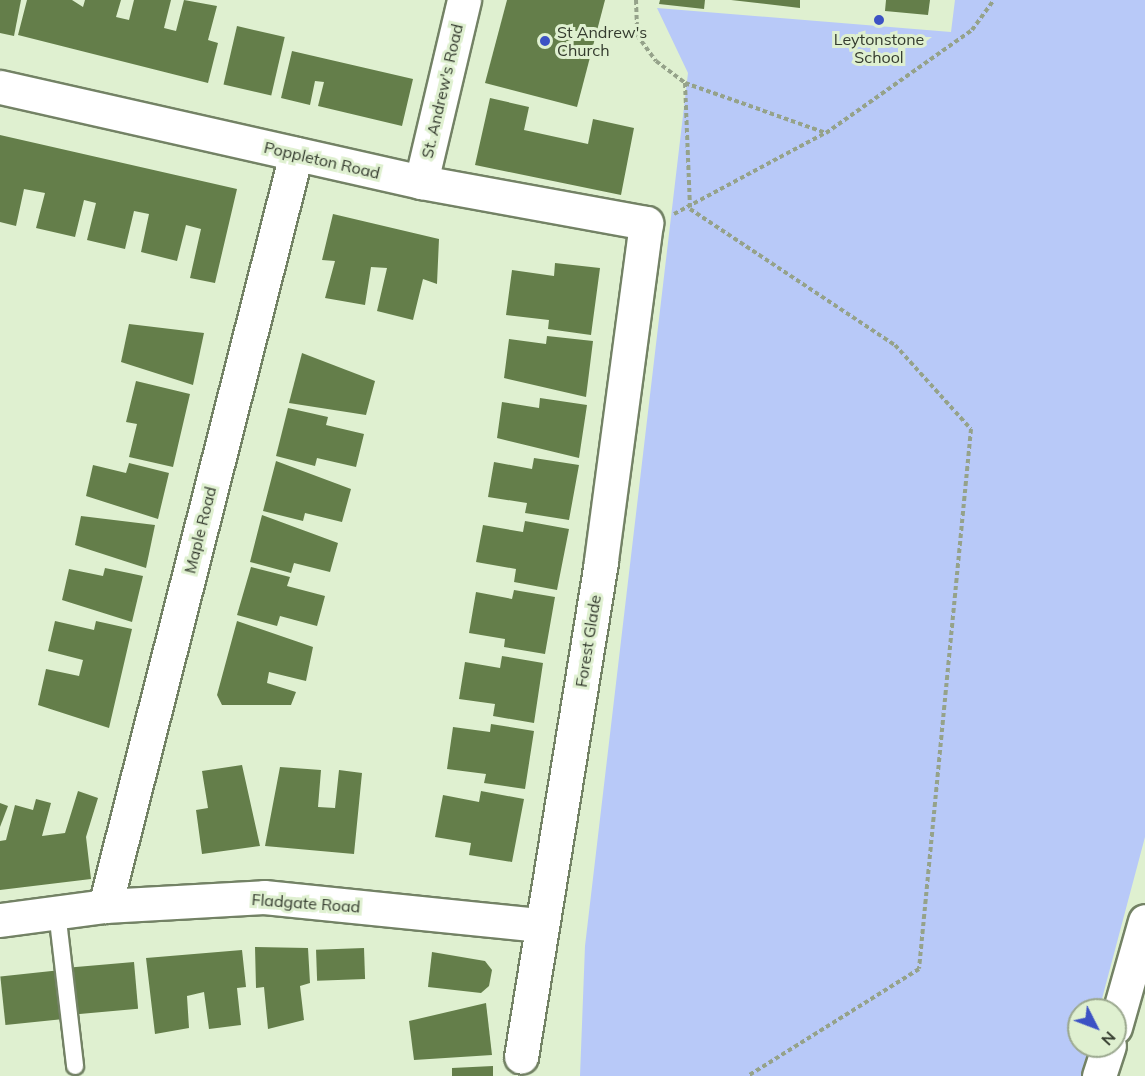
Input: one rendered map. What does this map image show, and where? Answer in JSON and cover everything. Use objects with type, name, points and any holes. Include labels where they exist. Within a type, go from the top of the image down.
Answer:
[{"type":"street","name":"St. Andrew's Road","points":[[421,182],[464,0]]},
{"type":"street","name":"Poppleton Road","points":[[0,87],[421,182],[646,223]]},
{"type":"street","name":"Maple Road","points":[[105,906],[296,154]]},
{"type":"street","name":"Forest Glade","points":[[520,1057],[601,562],[646,223]]},
{"type":"street","name":"Fladgate Road","points":[[0,920],[105,906],[264,897],[541,925]]},
{"type":"street","points":[[1123,998],[1145,921]]},
{"type":"street","points":[[1100,1076],[1105,1058]]},
{"type":"lane","points":[[57,912],[75,1066]]},
{"type":"path","points":[[636,0],[637,35],[656,61],[685,82],[826,133]]},
{"type":"path","points":[[690,209],[826,133],[972,30],[994,0]]},
{"type":"path","points":[[685,82],[690,209]]},
{"type":"path","points":[[690,209],[895,345],[971,429],[919,969],[748,1076]]},
{"type":"shaded area","points":[[955,0],[1145,0],[1145,837],[1102,998],[1067,998],[1067,1058],[1086,1058],[1081,1076],[580,1076],[585,946],[688,73],[657,8],[951,32]]},
{"type":"building","points":[[0,0],[21,0],[14,36],[0,33]]},
{"type":"building","points":[[27,0],[72,0],[83,7],[85,0],[121,0],[116,17],[129,20],[134,0],[171,0],[164,28],[176,31],[184,0],[217,6],[208,40],[218,43],[208,83],[18,35]]},
{"type":"building","name":"St Andrew's Church","points":[[507,0],[605,0],[577,107],[485,83]]},
{"type":"building","points":[[660,0],[705,0],[704,9],[659,4]]},
{"type":"building","points":[[731,0],[800,0],[800,8]]},
{"type":"building","points":[[886,0],[930,0],[928,15],[885,11]]},
{"type":"building","points":[[237,26],[285,37],[271,95],[224,84]]},
{"type":"building","points":[[292,51],[413,79],[402,126],[318,106],[324,82],[315,81],[310,105],[281,98]]},
{"type":"building","points":[[490,98],[529,107],[524,130],[588,144],[593,119],[634,128],[621,195],[475,165]]},
{"type":"building","points":[[0,135],[237,189],[215,283],[190,278],[201,229],[186,225],[177,261],[141,252],[149,214],[134,211],[125,249],[87,240],[96,203],[84,200],[75,237],[36,228],[45,193],[24,189],[16,226],[0,222]]},
{"type":"building","points":[[333,214],[439,239],[437,284],[423,279],[413,320],[377,311],[387,268],[371,267],[365,305],[325,298],[335,261],[322,260]]},
{"type":"building","points":[[555,263],[600,268],[591,335],[548,329],[549,320],[506,315],[512,270],[554,276]]},
{"type":"building","points":[[129,324],[204,333],[193,385],[121,362]]},
{"type":"building","points":[[547,336],[593,341],[586,397],[504,378],[509,339],[546,344]]},
{"type":"building","points":[[302,353],[375,381],[366,415],[289,403]]},
{"type":"building","points":[[136,381],[190,394],[173,467],[129,457],[137,424],[126,422]]},
{"type":"building","points":[[540,398],[587,405],[579,458],[497,438],[502,402],[539,408]]},
{"type":"building","points":[[288,408],[328,417],[326,425],[364,434],[356,467],[317,458],[315,466],[276,456]]},
{"type":"building","points":[[534,458],[579,465],[569,520],[525,513],[527,503],[488,497],[494,462],[532,469]]},
{"type":"building","points":[[276,461],[351,489],[342,522],[305,513],[303,521],[263,511]]},
{"type":"building","points":[[129,463],[169,473],[158,519],[86,496],[93,465],[126,473]]},
{"type":"building","points":[[262,515],[338,543],[330,572],[294,563],[291,573],[250,562]]},
{"type":"building","points":[[81,516],[155,525],[146,568],[75,545]]},
{"type":"building","points":[[525,521],[569,529],[557,590],[514,582],[516,569],[476,562],[483,525],[523,532]]},
{"type":"building","points":[[251,567],[290,577],[287,586],[325,596],[317,626],[280,616],[277,626],[237,615]]},
{"type":"building","points":[[105,568],[143,576],[132,622],[62,600],[69,569],[103,576]]},
{"type":"building","points":[[514,590],[555,597],[545,654],[504,647],[505,639],[469,633],[476,592],[512,599]]},
{"type":"building","points":[[55,621],[94,630],[96,621],[132,629],[109,728],[38,705],[46,669],[79,676],[83,660],[48,651]]},
{"type":"building","points":[[237,621],[313,647],[306,681],[269,672],[267,683],[296,692],[291,705],[222,705],[217,695]]},
{"type":"building","points":[[502,656],[543,663],[534,723],[493,716],[495,704],[459,699],[465,662],[500,668]]},
{"type":"building","points":[[491,724],[534,731],[525,789],[484,783],[486,774],[447,769],[453,727],[490,732]]},
{"type":"building","points":[[242,765],[260,846],[202,854],[196,810],[208,808],[202,771]]},
{"type":"building","points":[[280,767],[321,770],[318,807],[335,808],[339,770],[362,773],[354,854],[265,846]]},
{"type":"building","points":[[78,791],[98,798],[86,837],[91,879],[0,890],[0,841],[6,840],[15,805],[33,810],[36,799],[51,803],[42,836],[65,833]]},
{"type":"building","points":[[481,791],[524,799],[512,862],[469,855],[471,843],[435,837],[443,795],[479,802]]},
{"type":"building","points":[[0,803],[8,806],[0,827]]},
{"type":"building","points":[[255,947],[308,948],[310,983],[300,986],[304,1020],[268,1029],[264,987],[256,988]]},
{"type":"building","points":[[364,948],[365,979],[317,981],[316,950]]},
{"type":"building","points":[[242,950],[246,987],[237,988],[241,1025],[209,1029],[204,992],[187,996],[189,1028],[155,1034],[146,958]]},
{"type":"building","points":[[432,952],[485,961],[492,970],[489,986],[481,993],[428,987]]},
{"type":"building","points":[[134,962],[138,1009],[71,1015],[67,968]]},
{"type":"building","points":[[61,970],[66,1019],[5,1025],[0,976]]},
{"type":"building","points":[[486,1003],[492,1055],[414,1060],[409,1021]]},
{"type":"building","points":[[493,1066],[493,1076],[452,1076],[452,1068]]},
{"type":"place","name":"Leytonstone School","points":[[879,20]]},
{"type":"place","name":"St Andrew's Church","points":[[545,41]]}]
